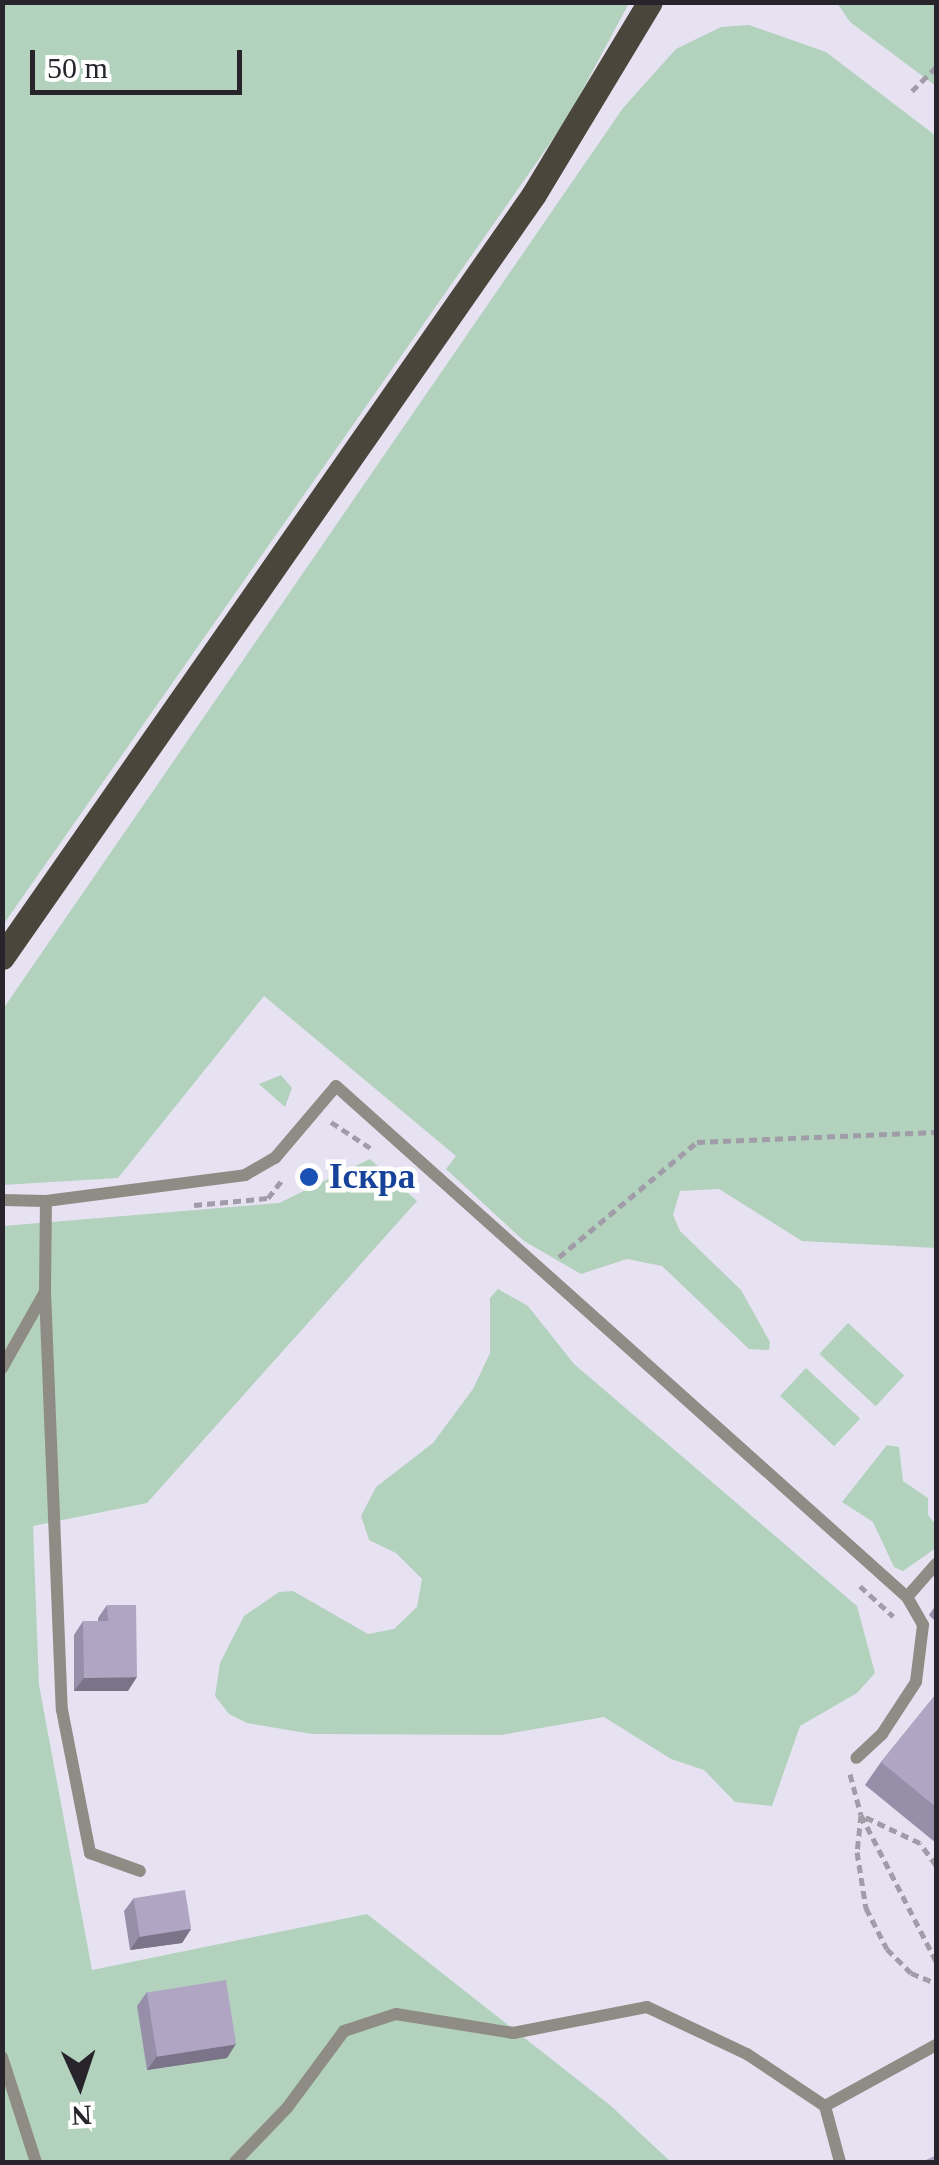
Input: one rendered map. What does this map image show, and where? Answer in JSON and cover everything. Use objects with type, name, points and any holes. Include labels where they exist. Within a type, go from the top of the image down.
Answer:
[{"type":"main road","points":[[2,957],[534,194],[650,2]]},
{"type":"lane","points":[[2,1200],[46,1201],[245,1175],[275,1158],[336,1086],[545,1269],[907,1598],[923,1626],[924,1650],[916,1682],[896,1714],[856,1758]]},
{"type":"lane","points":[[46,1201],[62,1710],[90,1853],[140,1871]]},
{"type":"lane","points":[[2,1368],[46,1292]]},
{"type":"lane","points":[[907,1598],[936,1564]]},
{"type":"lane","points":[[235,2162],[287,2108],[344,2031],[396,2014],[514,2033],[647,2007],[747,2054],[825,2106],[840,2162]]},
{"type":"lane","points":[[825,2106],[936,2046]]},
{"type":"lane","points":[[2,2057],[36,2162]]},
{"type":"path","points":[[912,91],[936,67]]},
{"type":"path","points":[[318,1136],[330,1121],[376,1151]]},
{"type":"path","points":[[545,1269],[697,1142],[936,1132]]},
{"type":"path","points":[[176,1207],[268,1198],[293,1167]]},
{"type":"path","points":[[846,1573],[924,1650]]},
{"type":"path","points":[[856,1758],[849,1790],[936,1962]]},
{"type":"path","points":[[861,1815],[920,1843],[936,1865]]},
{"type":"path","points":[[861,1815],[857,1852],[866,1908],[887,1949],[911,1972],[936,1982]]},
{"type":"green space","points":[[3,3],[629,3],[567,119],[3,925]]},
{"type":"green space","points":[[837,3],[936,3],[936,86],[850,22]]},
{"type":"green space","points":[[749,25],[826,52],[936,136],[936,1248],[802,1241],[719,1189],[680,1191],[673,1215],[680,1231],[741,1290],[770,1342],[769,1350],[749,1349],[662,1266],[627,1259],[581,1274],[524,1241],[446,1169],[456,1156],[264,996],[118,1178],[3,1185],[3,1009],[623,108],[676,49],[721,27]]},
{"type":"green space","points":[[281,1075],[292,1088],[285,1107],[259,1084]]},
{"type":"green space","points":[[370,1159],[417,1201],[147,1503],[33,1526],[39,1685],[92,1970],[367,1914],[611,2106],[671,2162],[3,2162],[3,1226],[279,1203]]},
{"type":"green space","points":[[498,1289],[528,1306],[574,1364],[857,1606],[875,1673],[857,1693],[800,1726],[772,1806],[735,1802],[704,1770],[671,1759],[604,1717],[501,1735],[312,1734],[247,1723],[229,1714],[215,1696],[220,1663],[244,1616],[279,1592],[293,1591],[368,1634],[394,1629],[417,1607],[422,1579],[396,1553],[369,1540],[361,1516],[376,1487],[433,1443],[473,1389],[490,1353],[490,1298]]},
{"type":"green space","points":[[848,1323],[904,1376],[876,1406],[819,1354]]},
{"type":"green space","points":[[806,1368],[860,1418],[834,1446],[780,1396]]},
{"type":"green space","points":[[887,1445],[899,1447],[903,1481],[928,1498],[928,1515],[936,1525],[936,1548],[903,1571],[894,1567],[873,1522],[842,1502]]},
{"type":"building","points":[[107,1605],[136,1605],[137,1677],[84,1678],[83,1621],[108,1621]]},
{"type":"building","points":[[936,1694],[936,1807],[881,1762]]},
{"type":"building","points":[[185,1890],[191,1929],[140,1937],[134,1898]]},
{"type":"building","points":[[226,1980],[236,2044],[157,2057],[147,1993]]},
{"type":"place","name":"Іскра","points":[[309,1177]]}]
